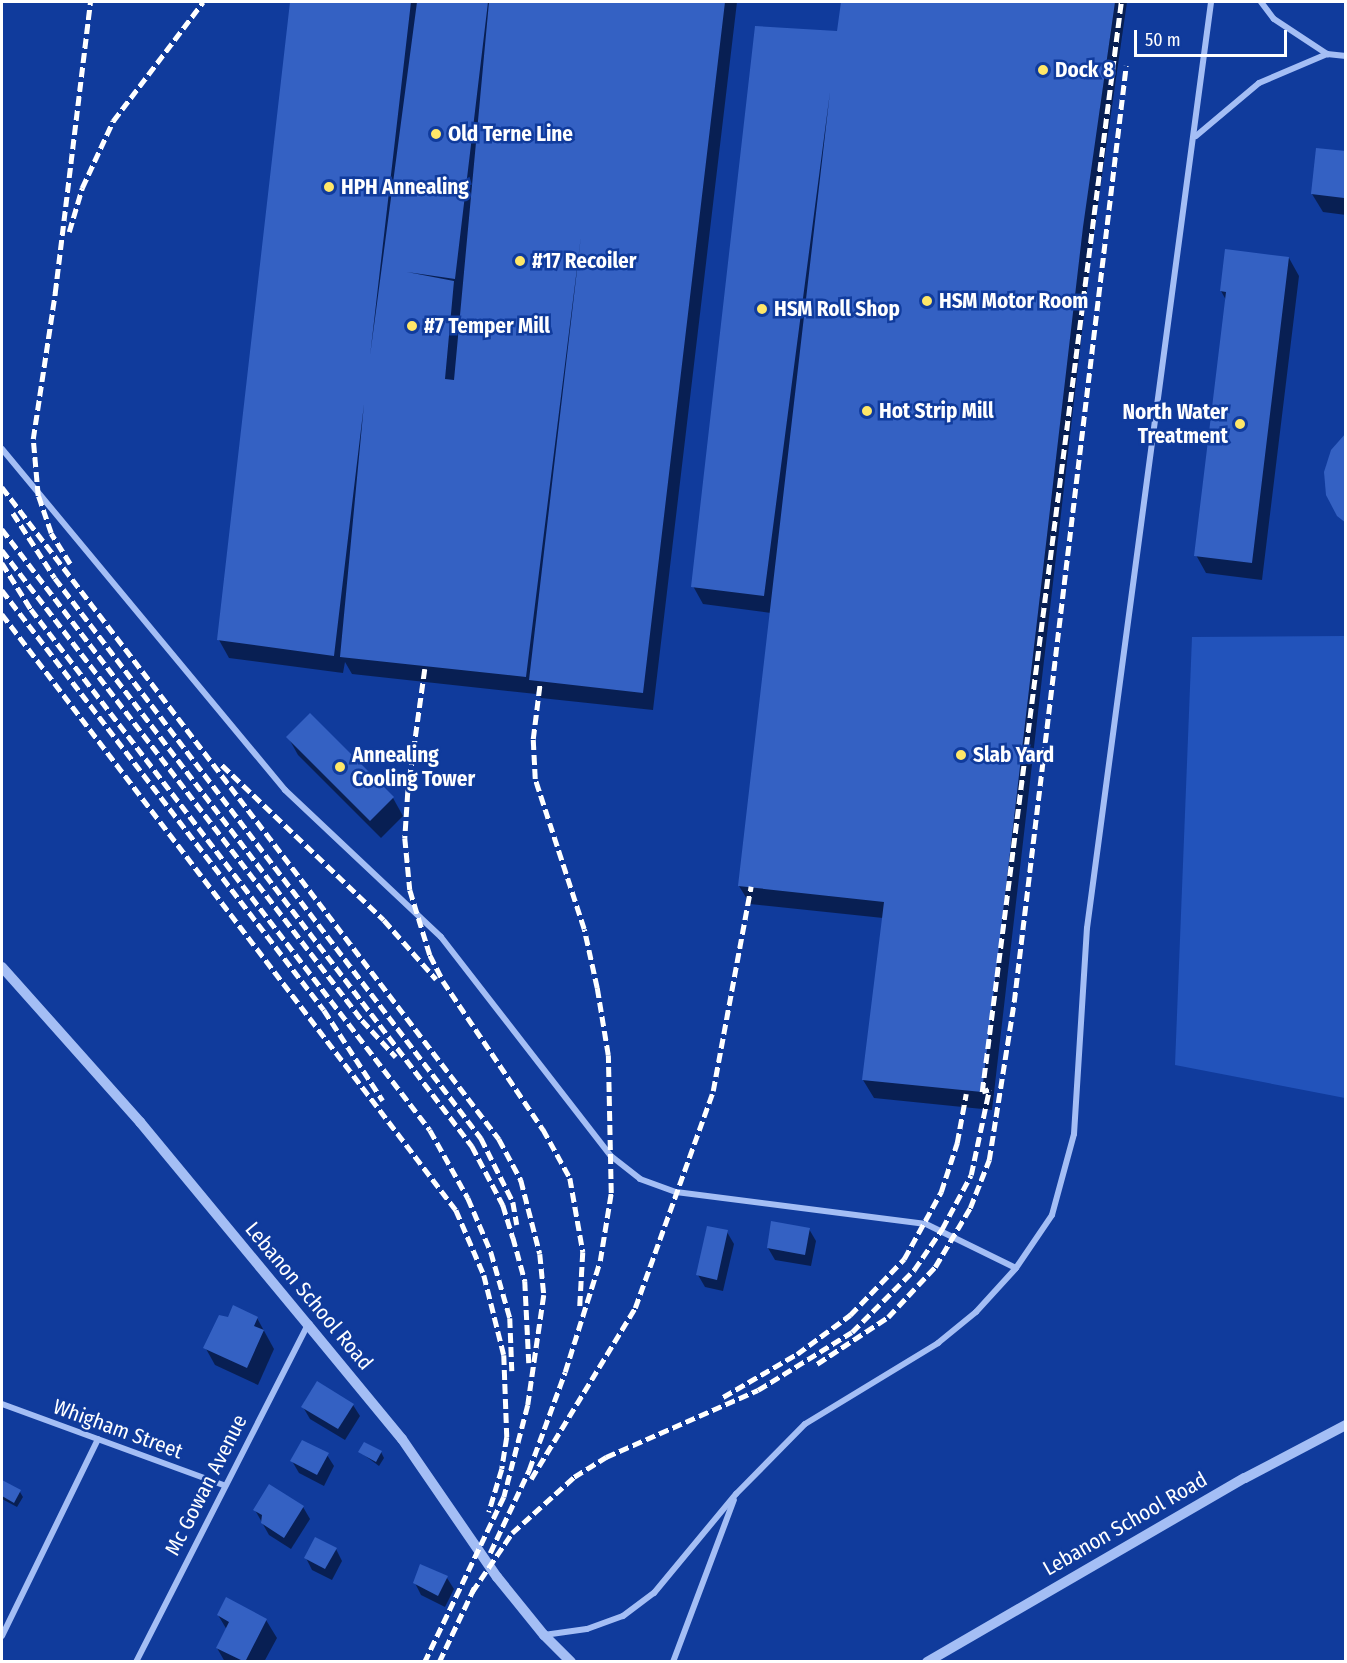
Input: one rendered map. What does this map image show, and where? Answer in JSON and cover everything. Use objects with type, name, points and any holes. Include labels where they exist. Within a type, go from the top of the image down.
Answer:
[{"type":"street","points":[[544,1635],[587,1629],[631,1610],[662,1585],[736,1494],[805,1424],[938,1343],[976,1312],[1016,1268],[1052,1215],[1074,1134],[1087,928],[1196,136],[1211,2]]},
{"type":"street","points":[[1261,2],[1274,19],[1327,54],[1346,56]]},
{"type":"street","points":[[1196,136],[1258,83],[1327,54]]},
{"type":"street","points":[[2,449],[285,790],[441,937],[619,1162],[640,1179],[676,1192],[926,1224],[1016,1268]]},
{"type":"street","name":"Lebanon School Road","points":[[2,968],[140,1122],[402,1439],[497,1577],[544,1635],[571,1662]]},
{"type":"street","name":"Mc Gowan Avenue","points":[[136,1662],[223,1485],[308,1325]]},
{"type":"street","name":"Whigham Street","points":[[2,1404],[223,1485]]},
{"type":"street","name":"Lebanon School Road","points":[[927,1662],[1245,1478],[1346,1425]]},
{"type":"street","points":[[2,1636],[98,1439]]},
{"type":"street","points":[[673,1662],[736,1494]]},
{"type":"shaded area","points":[[1345,636],[1345,1098],[1175,1065],[1192,637]]},
{"type":"building","points":[[290,2],[411,2],[370,356],[417,2],[488,2],[455,279],[407,272],[454,281],[445,379],[454,380],[489,2],[725,2],[643,693],[529,680],[581,236],[526,677],[340,657],[364,404],[334,656],[217,640]]},
{"type":"building","points":[[841,2],[1115,2],[1083,227],[982,1092],[862,1080],[884,902],[738,886],[830,92],[764,596],[691,587],[755,26],[837,31]]},
{"type":"building","points":[[1316,148],[1346,151],[1344,198],[1311,194]]},
{"type":"building","name":"North Water Treatment","points":[[1225,249],[1289,257],[1252,563],[1194,556],[1226,292],[1220,291]]},
{"type":"building","points":[[1346,433],[1346,523],[1337,516],[1326,495],[1324,472],[1331,450]]},
{"type":"building","name":"Annealing Cooling Tower","points":[[310,713],[394,797],[370,821],[286,737]]},
{"type":"building","points":[[771,1221],[810,1228],[805,1255],[767,1248]]},
{"type":"building","points":[[707,1226],[728,1230],[717,1280],[696,1275]]},
{"type":"building","points":[[233,1305],[258,1317],[254,1326],[264,1330],[247,1368],[203,1348],[219,1315],[228,1317]]},
{"type":"building","points":[[317,1381],[354,1404],[338,1429],[301,1407]]},
{"type":"building","points":[[302,1440],[329,1453],[317,1475],[290,1461]]},
{"type":"building","points":[[364,1442],[382,1451],[376,1462],[358,1452]]},
{"type":"building","points":[[2,1480],[21,1490],[14,1503],[2,1496]]},
{"type":"building","points":[[269,1484],[304,1506],[284,1538],[261,1523],[262,1515],[253,1510]]},
{"type":"building","points":[[315,1537],[337,1548],[325,1569],[304,1558]]},
{"type":"building","points":[[420,1564],[448,1576],[438,1596],[413,1583]]},
{"type":"building","points":[[226,1597],[267,1619],[245,1662],[216,1648],[229,1622],[217,1615]]},
{"type":"railway","points":[[70,564],[51,533],[38,496],[33,439],[55,293],[90,2]]},
{"type":"railway","points":[[69,232],[82,188],[113,121],[203,2]]},
{"type":"railway","points":[[472,1592],[512,1533],[574,1477],[606,1457],[758,1390],[852,1332],[914,1270],[942,1229],[971,1175],[989,1090],[982,1092],[1121,2]]},
{"type":"railway","points":[[817,1364],[888,1317],[935,1267],[970,1208],[989,1160],[1014,1002],[1126,66]]},
{"type":"railway","points":[[2,487],[499,1139],[521,1180],[540,1254],[544,1295],[528,1405],[504,1497],[425,1662]]},
{"type":"railway","points":[[13,513],[55,578],[481,1138],[513,1202],[517,1225]]},
{"type":"railway","points":[[2,529],[472,1146],[503,1205],[525,1281],[529,1363]]},
{"type":"railway","points":[[2,550],[362,1020],[396,1057]]},
{"type":"railway","points":[[2,563],[31,609],[430,1130],[468,1198],[491,1252],[510,1318],[512,1371]]},
{"type":"railway","points":[[2,590],[324,1010],[383,1101]]},
{"type":"railway","points":[[2,614],[456,1210],[484,1275],[504,1355],[507,1437],[502,1469],[489,1512]]},
{"type":"railway","points":[[425,669],[408,792],[405,838],[410,890],[430,955],[443,981],[543,1129],[570,1178],[583,1252],[580,1306]]},
{"type":"railway","points":[[490,1553],[529,1470],[565,1372],[600,1261],[611,1193],[608,1055],[597,988],[584,929],[535,779],[533,739],[540,683]]},
{"type":"railway","points":[[222,765],[384,920],[436,979]]},
{"type":"railway","points":[[531,1479],[635,1308],[713,1091],[751,886]]},
{"type":"railway","points":[[723,1397],[797,1354],[850,1315],[904,1259],[941,1192],[957,1143],[966,1094]]},
{"type":"railway","points":[[439,1662],[475,1586]]},
{"type":"place","name":"Dock 8","points":[[1043,70]]},
{"type":"place","name":"Old Terne Line","points":[[436,134]]},
{"type":"place","name":"HPH Annealing","points":[[329,187]]},
{"type":"place","name":"#17 Recoiler","points":[[520,261]]},
{"type":"place","name":"HSM Motor Room","points":[[927,301]]},
{"type":"place","name":"HSM Roll Shop","points":[[762,309]]},
{"type":"place","name":"#7 Temper Mill","points":[[412,326]]},
{"type":"place","name":"Hot Strip Mill","points":[[867,411]]},
{"type":"place","name":"North Water Treatment","points":[[1240,424]]},
{"type":"place","name":"Slab Yard","points":[[961,755]]},
{"type":"place","name":"Annealing Cooling Tower","points":[[340,767]]}]
